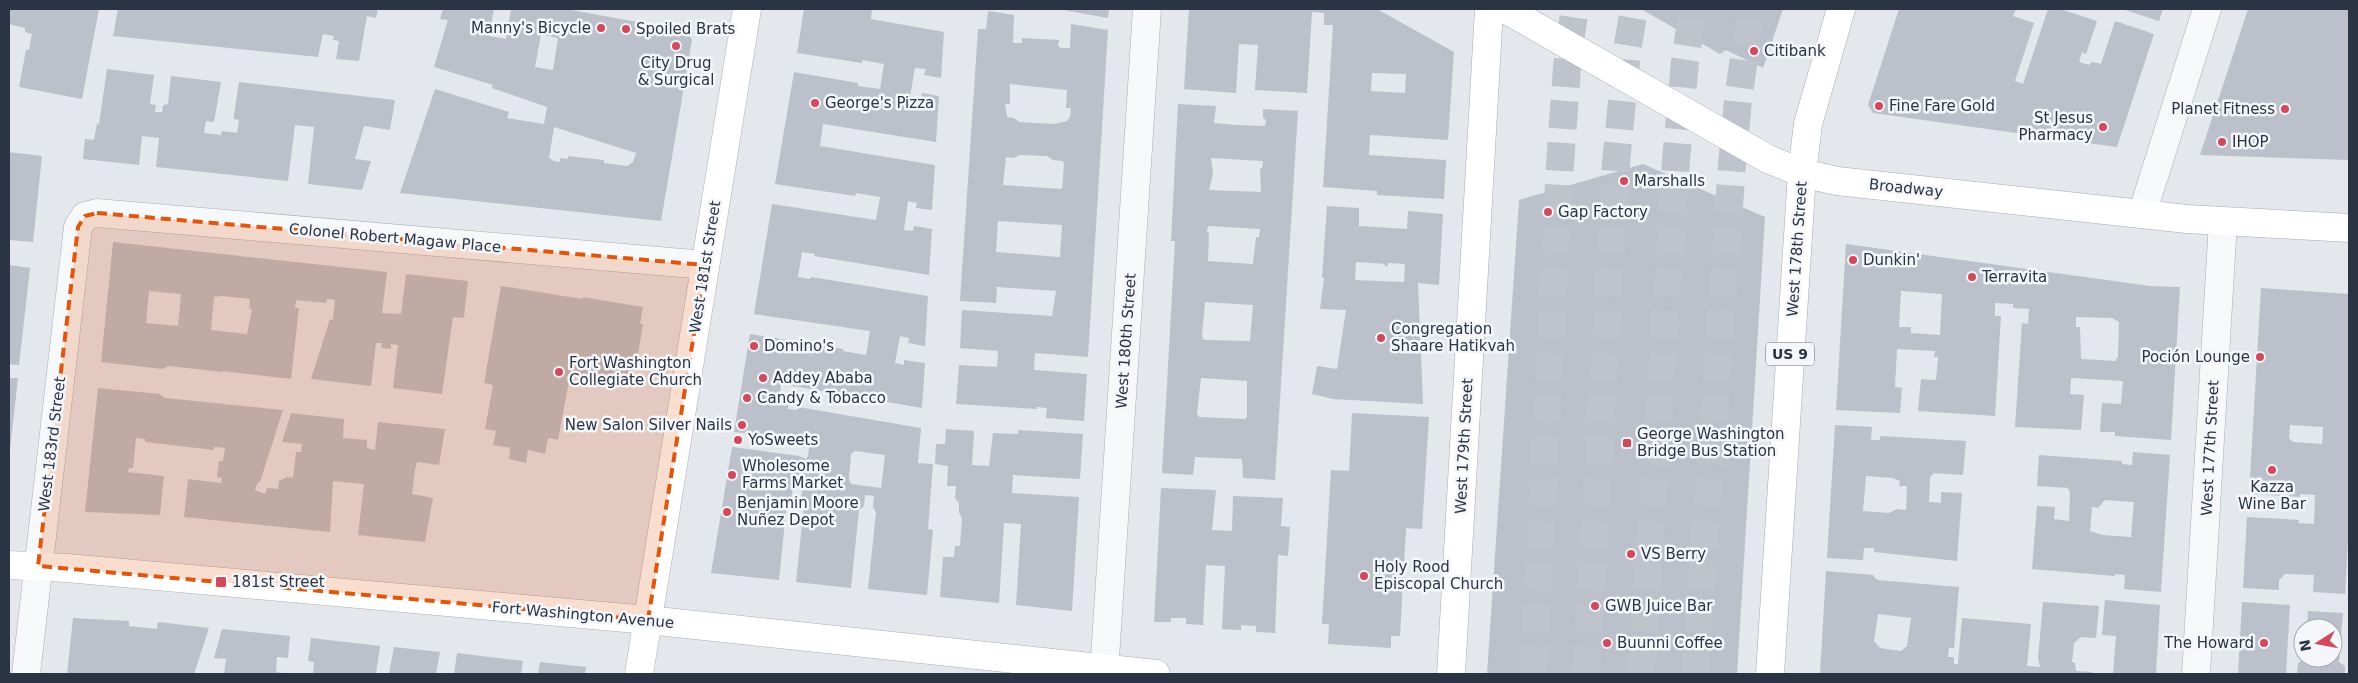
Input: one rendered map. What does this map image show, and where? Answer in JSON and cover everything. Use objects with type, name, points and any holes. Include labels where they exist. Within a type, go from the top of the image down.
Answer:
[{"type":"main road","name":"West 181st Street","points":[[639,674],[747,9]]},
{"type":"main road","name":"West 179th Street","points":[[1451,674],[1489,9]]},
{"type":"main road","name":"Broadway","points":[[1505,9],[1768,159],[1802,173],[1837,181],[2142,214],[2223,222],[2349,228]]},
{"type":"main road","name":"West 178th Street","points":[[1770,674],[1802,173],[1808,124],[1841,9]]},
{"type":"main road","name":"Fort Washington Avenue","points":[[9,565],[648,620],[1105,672],[1156,674]]},
{"type":"street","name":"West 180th Street","points":[[1105,672],[1147,9]]},
{"type":"street","points":[[2142,214],[2207,9]]},
{"type":"street","name":"Colonel Robert Magaw Place","points":[[84,216],[97,213],[705,265]]},
{"type":"street","name":"West 183rd Street","points":[[26,674],[78,227],[84,216]]},
{"type":"street","name":"West 177th Street","points":[[2196,674],[2223,222]]},
{"type":"highlighted area","points":[[97,213],[705,265],[648,620],[38,566],[78,227],[85,216]]},
{"type":"building","points":[[9,9],[99,9],[82,99],[19,87],[26,50],[29,50],[32,34],[25,32],[25,28],[9,24]]},
{"type":"building","points":[[118,9],[378,9],[376,18],[367,16],[359,61],[336,59],[339,41],[333,40],[334,36],[323,34],[318,57],[113,36]]},
{"type":"building","points":[[443,9],[494,9],[489,36],[506,39],[511,9],[566,9],[687,31],[692,40],[661,221],[400,193],[435,89],[509,112],[507,118],[544,124],[547,107],[492,88],[493,85],[434,67],[448,20],[440,19]],"holes":[[[541,34],[558,38],[553,70],[535,67]],[[554,127],[636,153],[633,162],[627,166],[604,163],[604,160],[568,156],[568,159],[560,158],[560,162],[554,161],[549,158]]]},
{"type":"building","points":[[804,9],[872,9],[871,19],[944,32],[941,78],[924,75],[926,69],[915,68],[910,96],[921,98],[922,93],[939,96],[936,142],[823,124],[820,146],[935,165],[932,210],[916,208],[917,203],[908,201],[904,230],[913,231],[914,226],[932,229],[929,275],[814,256],[815,254],[802,252],[798,277],[810,279],[811,277],[928,296],[925,346],[908,343],[909,338],[900,336],[895,363],[904,365],[904,360],[925,363],[922,408],[781,384],[780,396],[789,398],[788,409],[797,410],[798,407],[921,428],[918,463],[933,464],[928,529],[933,530],[927,595],[868,589],[876,512],[873,507],[874,496],[865,495],[864,506],[859,510],[851,588],[796,582],[804,505],[801,500],[802,488],[793,488],[791,499],[787,502],[779,580],[711,573],[732,447],[799,456],[806,459],[808,456],[810,440],[734,432],[750,334],[843,349],[843,351],[866,355],[870,331],[754,314],[772,204],[876,220],[880,197],[856,193],[855,196],[775,184],[794,72],[858,83],[858,86],[880,89],[884,64],[862,60],[862,63],[797,53]],"holes":[[[855,451],[885,455],[881,488],[851,484],[849,479],[851,454]]]},
{"type":"building","points":[[1063,9],[1109,9],[1108,18]]},
{"type":"building","points":[[1189,9],[1377,9],[1454,52],[1448,140],[1370,135],[1369,155],[1446,160],[1444,199],[1377,195],[1377,191],[1323,187],[1333,25],[1324,25],[1324,13],[1312,12],[1307,93],[1255,90],[1258,45],[1239,44],[1236,93],[1184,89]],"holes":[[[1372,73],[1406,74],[1405,93],[1371,91]]]},
{"type":"building","points":[[1641,9],[1783,9],[1763,68],[1726,50],[1720,54]]},
{"type":"building","points":[[1899,9],[2016,9],[2013,16],[2034,23],[2015,81],[2023,84],[2048,9],[2060,9],[2097,21],[2086,54],[2082,52],[2079,62],[2089,65],[2092,62],[2101,64],[2115,21],[2154,34],[2117,147],[1873,113],[1868,105]]},
{"type":"building","points":[[2122,9],[2163,9],[2159,21]]},
{"type":"building","points":[[2248,9],[2349,9],[2349,160],[2200,155]]},
{"type":"building","points":[[988,11],[1014,15],[1013,43],[1022,43],[1022,38],[1059,40],[1058,46],[1061,48],[1070,48],[1071,24],[1108,30],[1088,357],[1035,353],[1034,370],[1087,374],[1084,421],[1046,418],[1047,408],[956,404],[959,365],[997,367],[998,351],[960,348],[962,310],[1052,316],[1056,291],[997,287],[996,303],[960,301],[978,29],[986,29]],"holes":[[[1010,84],[1067,90],[1066,108],[1071,108],[1070,117],[1067,121],[1054,124],[1019,122],[1014,118],[1007,117],[1005,104],[1010,104]],[[1019,155],[1047,156],[1053,160],[1063,161],[1062,189],[1003,185],[1006,157],[1014,158]],[[998,221],[1062,225],[1060,257],[996,252]]]},
{"type":"building","points":[[107,69],[154,75],[150,104],[156,105],[155,112],[162,112],[163,105],[168,104],[171,76],[221,82],[214,122],[206,121],[204,133],[221,135],[222,131],[237,133],[239,120],[234,119],[234,115],[239,82],[395,100],[390,130],[364,126],[355,159],[371,161],[362,190],[308,184],[314,127],[295,125],[288,181],[156,167],[159,138],[142,136],[139,165],[83,159],[85,139],[94,140],[97,123],[99,124]]},
{"type":"building","points":[[1178,104],[1216,106],[1214,123],[1236,125],[1265,126],[1266,120],[1263,118],[1263,109],[1298,111],[1275,480],[1243,478],[1242,459],[1195,457],[1193,475],[1162,473],[1175,241],[1171,241]],"holes":[[[1211,158],[1263,161],[1262,169],[1260,168],[1261,192],[1209,190],[1213,174]],[[1208,226],[1260,229],[1259,237],[1256,237],[1253,264],[1208,261],[1209,233],[1207,232]],[[1205,302],[1253,305],[1250,341],[1204,340],[1202,336]],[[1201,378],[1247,381],[1247,417],[1245,419],[1199,417],[1197,413]]]},
{"type":"building","points":[[9,152],[42,156],[33,242],[9,240]]},
{"type":"building","name":"George Washington Bridge Bus Station","points":[[1643,164],[1765,217],[1737,674],[1487,674],[1519,200]]},
{"type":"building","name":"Congregation Shaare Hatikvah","points":[[1327,206],[1359,208],[1359,226],[1407,229],[1408,211],[1443,214],[1439,285],[1418,283],[1423,404],[1333,399],[1312,394],[1317,366],[1337,369],[1346,310],[1320,309],[1324,278],[1322,277]],"holes":[[[1356,262],[1385,264],[1384,266],[1388,266],[1388,263],[1405,264],[1404,282],[1355,280]]]},
{"type":"building","points":[[113,242],[387,272],[382,313],[401,314],[406,274],[468,281],[464,318],[453,317],[442,394],[393,388],[398,345],[391,344],[391,349],[381,348],[382,343],[376,343],[371,386],[311,379],[330,319],[333,320],[335,300],[327,299],[326,303],[296,300],[295,308],[299,308],[291,379],[169,366],[162,369],[101,362]],"holes":[[[149,291],[181,294],[178,326],[146,323]],[[214,297],[250,299],[249,309],[252,309],[247,334],[211,330]]]},
{"type":"building","points":[[1846,244],[2150,286],[2180,287],[2171,440],[2115,436],[2115,432],[2100,432],[2102,403],[2121,404],[2123,381],[2071,378],[2070,394],[2084,395],[2081,430],[2015,427],[2022,323],[2028,324],[2029,309],[2013,308],[2013,304],[1995,303],[1995,316],[2001,316],[1995,416],[1918,411],[1921,379],[1936,380],[1938,357],[1934,357],[1935,351],[1897,349],[1895,387],[1902,388],[1900,413],[1836,410]],"holes":[[[1901,291],[1942,294],[1940,335],[1911,333],[1911,327],[1899,327]],[[2076,317],[2112,318],[2119,322],[2118,357],[2115,361],[2081,359],[2080,327],[2076,327]]]},
{"type":"building","points":[[9,265],[30,268],[19,365],[9,364]]},
{"type":"building","name":"Fort Washington Collegiate Church","points":[[501,286],[643,307],[640,324],[643,324],[636,368],[633,368],[630,387],[570,376],[558,440],[548,438],[545,454],[528,450],[526,463],[509,459],[510,448],[493,445],[496,431],[485,429],[493,385],[484,383]]},
{"type":"building","points":[[2261,288],[2349,294],[2349,521],[2345,594],[2313,592],[2314,575],[2285,574],[2279,580],[2279,590],[2243,588],[2247,517],[2299,520],[2298,523],[2314,524],[2315,495],[2300,494],[2300,497],[2249,494]],"holes":[[[2290,425],[2323,427],[2322,444],[2293,442],[2289,438]]]},
{"type":"building","points":[[9,378],[18,378],[10,450],[9,450]]},
{"type":"building","points":[[98,388],[160,394],[165,398],[283,410],[260,482],[258,482],[255,490],[265,494],[267,488],[278,489],[279,481],[287,477],[293,478],[296,452],[301,452],[302,444],[282,442],[291,413],[344,419],[343,438],[367,440],[367,448],[375,450],[378,422],[445,429],[439,465],[417,462],[415,470],[412,494],[433,498],[425,542],[358,535],[364,484],[333,481],[330,532],[184,517],[188,479],[221,483],[222,478],[217,477],[219,461],[223,461],[225,448],[214,447],[214,450],[145,442],[145,439],[136,438],[133,468],[129,468],[128,472],[164,476],[160,515],[85,512]]},
{"type":"building","name":"Holy Rood Episcopal Church","points":[[1352,413],[1429,417],[1422,529],[1406,528],[1400,636],[1391,636],[1391,648],[1328,644],[1329,624],[1322,624],[1331,470],[1349,471]]},
{"type":"building","points":[[1835,425],[1872,427],[1871,440],[1880,440],[1880,436],[1966,441],[1963,475],[1934,473],[1930,477],[1929,502],[1941,503],[1941,492],[1962,493],[1957,561],[1874,552],[1874,548],[1864,548],[1863,560],[1827,558]],"holes":[[[1866,476],[1892,478],[1900,481],[1899,486],[1907,486],[1906,510],[1897,509],[1889,513],[1863,511]]]},
{"type":"building","points":[[946,429],[974,431],[972,465],[989,466],[993,433],[1018,434],[1018,430],[1083,434],[1080,479],[1013,475],[1012,493],[1079,497],[1072,611],[1016,605],[1021,524],[1004,523],[999,603],[940,597],[943,557],[954,557],[955,546],[960,546],[962,519],[959,512],[959,503],[955,498],[956,486],[947,486],[948,466],[935,464],[936,444],[945,444]]},
{"type":"building","points":[[2133,452],[2170,455],[2161,592],[2124,589],[2125,575],[2115,574],[2115,576],[2032,569],[2037,506],[2055,507],[2054,519],[2069,521],[2070,492],[2068,488],[2037,486],[2039,455],[2122,461],[2122,464],[2132,465]],"holes":[[[2105,500],[2134,502],[2131,537],[2102,535],[2090,531],[2092,507],[2098,508]]]},
{"type":"building","points":[[1161,488],[1216,490],[1212,530],[1232,531],[1233,496],[1283,498],[1281,526],[1290,527],[1288,556],[1278,555],[1275,633],[1256,632],[1256,626],[1241,625],[1241,630],[1222,629],[1225,566],[1206,565],[1203,625],[1186,624],[1186,618],[1171,618],[1171,622],[1154,622]]},
{"type":"building","points":[[1826,571],[1873,575],[1877,580],[1959,587],[1954,648],[1949,648],[1948,657],[1954,657],[1954,664],[1958,664],[1962,618],[2031,624],[2027,666],[2040,667],[2038,658],[2043,602],[2099,606],[2096,638],[2081,637],[2074,643],[2072,662],[2075,663],[2076,671],[2092,672],[2091,674],[1820,674]],"holes":[[[1878,614],[1911,618],[1907,646],[1901,651],[1880,648],[1874,641]]]},
{"type":"building","points":[[2105,600],[2160,605],[2156,674],[2113,674],[2116,636],[2102,635]]},
{"type":"building","name":"The Howard","points":[[2242,602],[2290,605],[2286,674],[2238,674]]},
{"type":"building","points":[[2308,611],[2343,613],[2343,618],[2308,618]]},
{"type":"building","points":[[73,618],[129,621],[129,626],[157,629],[158,622],[209,628],[194,674],[67,674]]},
{"type":"building","points":[[222,629],[290,636],[288,658],[277,657],[276,672],[288,674],[224,674],[226,659],[214,658]]},
{"type":"building","points":[[311,638],[380,646],[376,674],[313,674],[314,662],[308,661]]},
{"type":"building","points":[[394,647],[440,652],[436,674],[389,674]]},
{"type":"building","points":[[457,653],[523,661],[521,674],[454,674]]},
{"type":"building","points":[[540,662],[586,667],[585,674],[538,674]]},
{"type":"building","points":[[2343,665],[2345,666],[2345,674],[2297,674],[2298,668],[2343,668]]},
{"type":"tunnel","points":[[1533,674],[1560,164],[1568,54],[1575,9]]},
{"type":"tunnel","points":[[1586,674],[1616,163],[1627,51],[1634,9]]},
{"type":"tunnel","points":[[1641,674],[1676,160],[1685,62],[1693,9]]},
{"type":"tunnel","points":[[1695,674],[1732,165],[1738,100],[1751,9]]},
{"type":"place","name":"Manny's Bicycle","points":[[601,28]]},
{"type":"place","name":"Spoiled Brats","points":[[626,29]]},
{"type":"place","name":"City Drug & Surgical","points":[[676,46]]},
{"type":"place","name":"Citibank","points":[[1754,51]]},
{"type":"place","name":"George's Pizza","points":[[815,103]]},
{"type":"place","name":"Fine Fare Gold","points":[[1879,106]]},
{"type":"place","name":"Planet Fitness","points":[[2285,109]]},
{"type":"place","name":"St Jesus Pharmacy","points":[[2103,127]]},
{"type":"place","name":"IHOP","points":[[2222,142]]},
{"type":"place","name":"Marshalls","points":[[1624,181]]},
{"type":"place","name":"Gap Factory","points":[[1548,212]]},
{"type":"place","name":"Dunkin'","points":[[1853,260]]},
{"type":"place","name":"Terravita","points":[[1972,277]]},
{"type":"place","name":"Congregation Shaare Hatikvah","points":[[1381,338]]},
{"type":"place","name":"Domino's","points":[[754,346]]},
{"type":"place","name":"Poción Lounge","points":[[2260,357]]},
{"type":"place","name":"Fort Washington Collegiate Church","points":[[559,372]]},
{"type":"place","name":"Addey Ababa","points":[[763,378]]},
{"type":"place","name":"Candy & Tobacco","points":[[747,398]]},
{"type":"place","name":"New Salon Silver Nails","points":[[742,425]]},
{"type":"place","name":"YoSweets","points":[[738,440]]},
{"type":"place","name":"George Washington Bridge Bus Station","points":[[1627,443]]},
{"type":"place","name":"Kazza Wine Bar","points":[[2272,470]]},
{"type":"place","name":"Wholesome Farms Market","points":[[732,475]]},
{"type":"place","name":"Benjamin Moore Nuñez Depot","points":[[727,512]]},
{"type":"place","name":"VS Berry","points":[[1631,554]]},
{"type":"place","name":"Holy Rood Episcopal Church","points":[[1364,576]]},
{"type":"place","name":"181st Street","points":[[221,582]]},
{"type":"place","name":"GWB Juice Bar","points":[[1595,606]]},
{"type":"place","name":"Buunni Coffee","points":[[1607,643]]},
{"type":"place","name":"The Howard","points":[[2264,643]]}]
